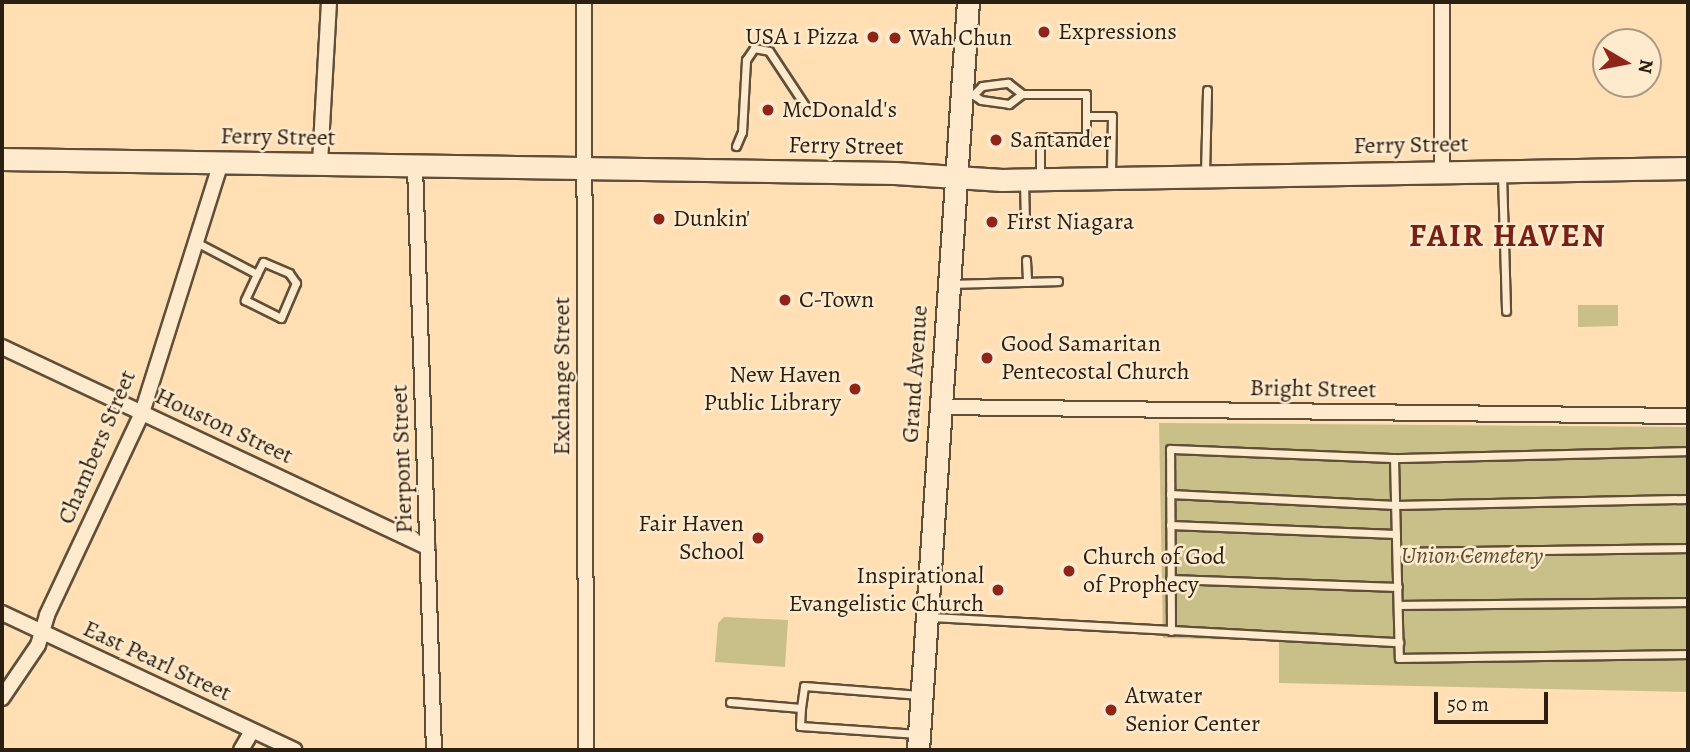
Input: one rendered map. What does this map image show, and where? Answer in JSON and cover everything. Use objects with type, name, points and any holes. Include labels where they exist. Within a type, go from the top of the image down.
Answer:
[{"type":"main road","name":"Grand Avenue","points":[[918,742],[954,177],[967,93],[968,2]]},
{"type":"main road","name":"Ferry Street","points":[[2,159],[584,168],[1032,179],[1688,168]]},
{"type":"street","points":[[320,163],[328,2]]},
{"type":"street","name":"Exchange Street","points":[[584,2],[586,750]]},
{"type":"street","points":[[1442,2],[1442,171]]},
{"type":"street","name":"Chambers Street","points":[[2,698],[42,632],[142,413],[221,163]]},
{"type":"street","name":"Pierpont Street","points":[[415,166],[434,750]]},
{"type":"street","name":"Houston Street","points":[[2,347],[428,547]]},
{"type":"street","name":"Bright Street","points":[[938,407],[1688,416]]},
{"type":"street","name":"East Pearl Street","points":[[2,613],[294,750]]},
{"type":"street","points":[[241,750],[252,731]]},
{"type":"lane","points":[[736,146],[742,132],[746,60],[754,48],[769,51],[804,104]]},
{"type":"lane","points":[[967,93],[982,86],[1007,83],[1022,93],[1086,94],[1086,138],[1040,137],[1025,223]]},
{"type":"lane","points":[[1205,175],[1207,90]]},
{"type":"lane","points":[[967,93],[981,100],[1009,104],[1022,93]]},
{"type":"lane","points":[[1086,116],[1112,116],[1111,177]]},
{"type":"lane","points":[[1502,170],[1506,311]]},
{"type":"lane","points":[[197,242],[257,274]]},
{"type":"lane","points":[[1026,260],[1027,282]]},
{"type":"lane","points":[[263,262],[289,272],[296,283],[281,318],[245,300],[257,274],[263,262]]},
{"type":"lane","points":[[947,284],[1058,281]]},
{"type":"lane","points":[[1171,631],[1170,449],[1394,458],[1688,451]]},
{"type":"lane","points":[[1394,458],[1399,658],[1688,654]]},
{"type":"lane","points":[[1170,494],[1395,505],[1688,499]]},
{"type":"lane","points":[[1170,525],[1396,534]]},
{"type":"lane","points":[[1397,552],[1688,548]]},
{"type":"lane","points":[[1171,579],[1398,587]]},
{"type":"lane","points":[[1398,605],[1688,601]]},
{"type":"lane","points":[[926,617],[1399,642]]},
{"type":"lane","points":[[918,742],[800,726],[801,708],[804,686],[921,695]]},
{"type":"lane","points":[[730,702],[801,708]]},
{"type":"green space","points":[[1578,305],[1618,305],[1618,326],[1578,327]]},
{"type":"green space","name":"Union Cemetery","points":[[1159,423],[1688,427],[1688,692],[1279,683],[1279,641],[1163,638]]},
{"type":"green space","points":[[724,617],[788,620],[785,667],[715,662],[718,623]]},
{"type":"place","name":"Expressions","points":[[1044,32]]},
{"type":"place","name":"USA 1 Pizza","points":[[873,37]]},
{"type":"place","name":"Wah Chun","points":[[895,38]]},
{"type":"place","name":"McDonald's","points":[[768,110]]},
{"type":"place","name":"Santander","points":[[996,140]]},
{"type":"place","name":"Dunkin'","points":[[659,219]]},
{"type":"place","name":"First Niagara","points":[[992,222]]},
{"type":"place","name":"C-Town","points":[[785,300]]},
{"type":"place","name":"Good Samaritan Pentecostal Church","points":[[987,358]]},
{"type":"place","name":"New Haven Public Library","points":[[855,389]]},
{"type":"place","name":"Fair Haven School","points":[[758,538]]},
{"type":"place","name":"Church of God of Prophecy","points":[[1069,571]]},
{"type":"place","name":"Inspirational Evangelistic Church","points":[[998,590]]},
{"type":"place","name":"Atwater Senior Center","points":[[1111,710]]},
{"type":"district","name":"FAIR HAVEN","points":[[1508,235]]}]
